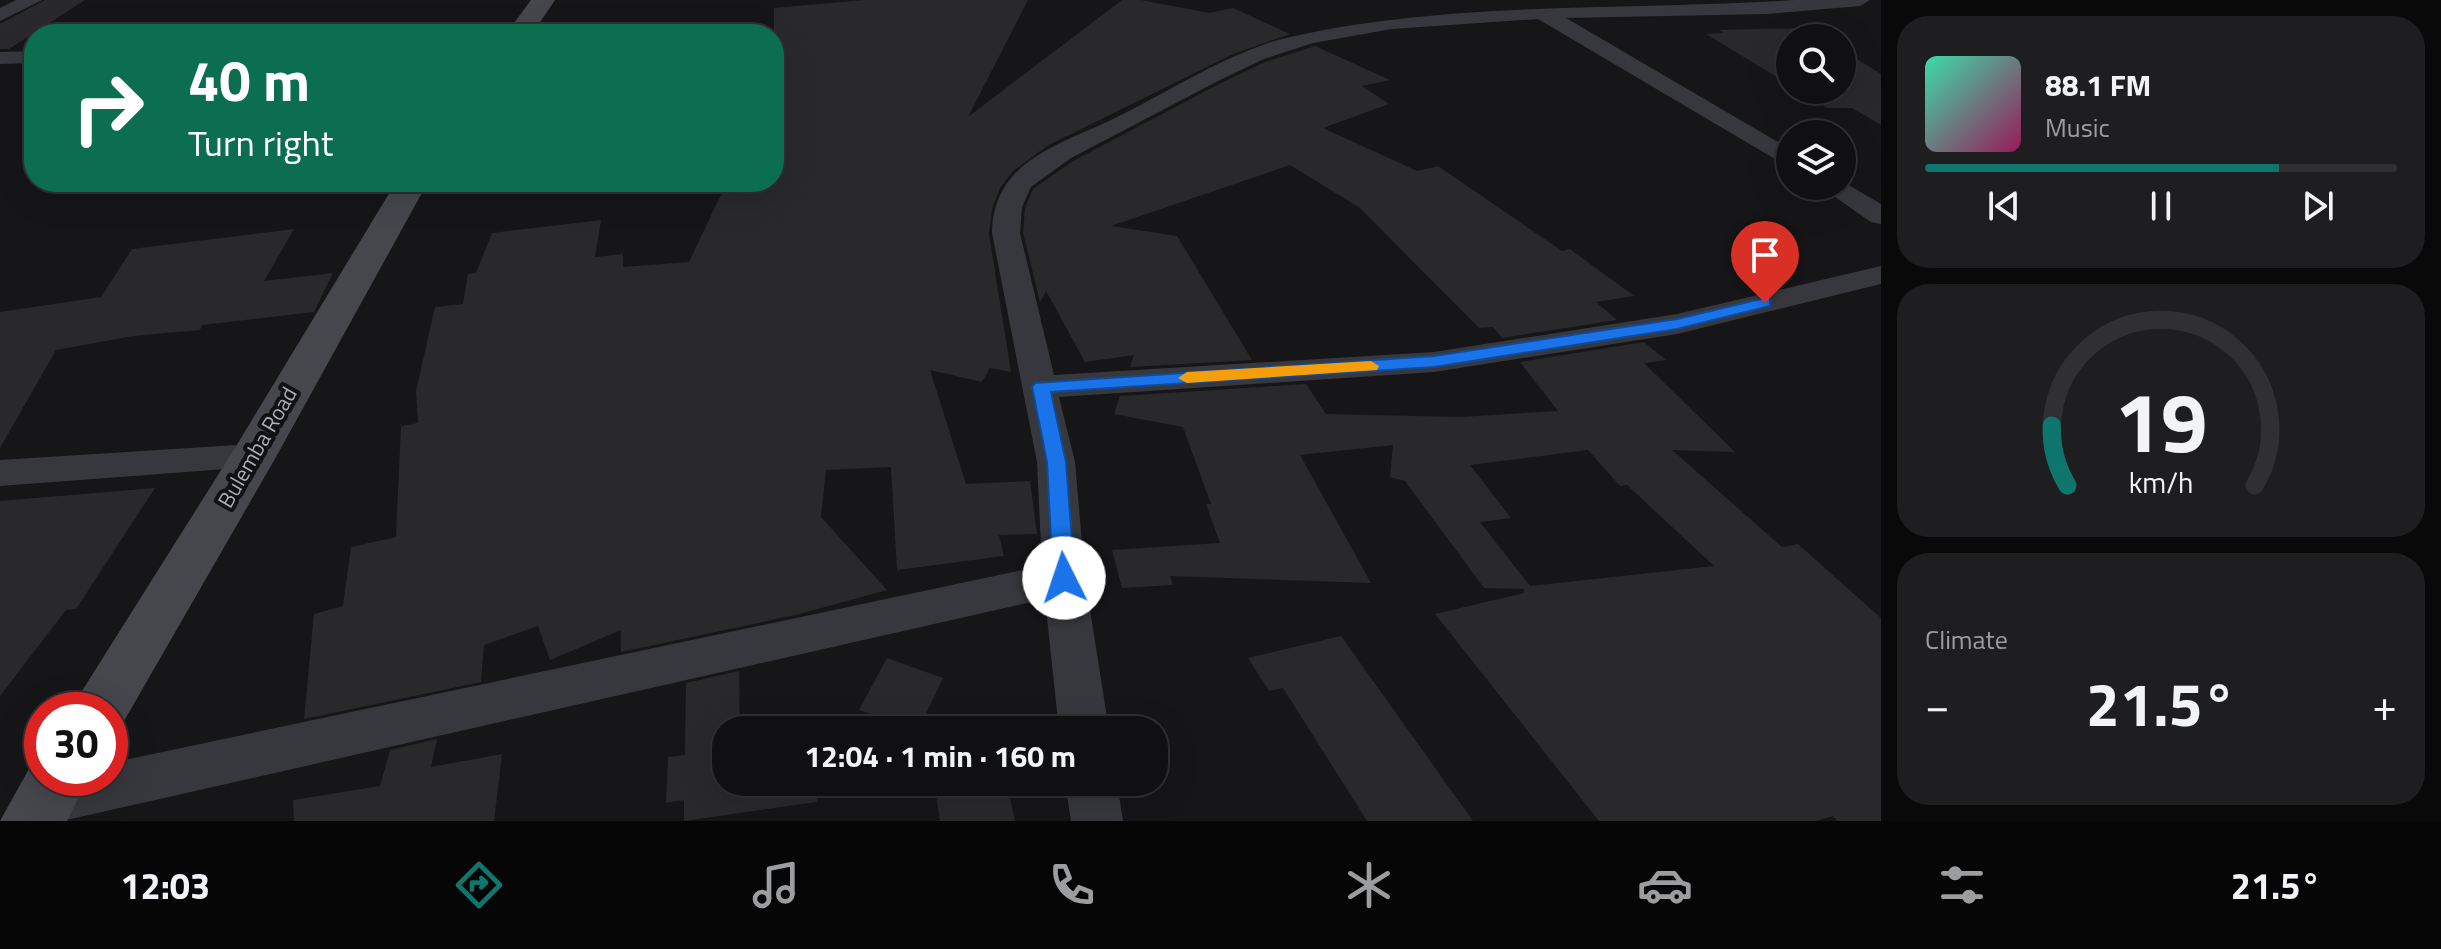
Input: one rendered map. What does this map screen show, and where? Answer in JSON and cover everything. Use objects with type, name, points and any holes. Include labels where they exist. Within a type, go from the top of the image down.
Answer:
[{"type":"main road","points":[[526,24],[543,0]]},
{"type":"main road","name":"Bulemba Road","points":[[110,692],[253,457],[406,192]]},
{"type":"street","points":[[0,15],[32,0]]},
{"type":"street","points":[[1082,716],[1064,578],[1056,462],[1006,233],[1007,208],[1013,191],[1026,177],[1068,150],[1155,108],[1202,79],[1265,51],[1320,35],[1397,21],[1860,0]]},
{"type":"street","points":[[1542,13],[1776,152]]},
{"type":"street","points":[[0,58],[24,57]]},
{"type":"street","points":[[1856,188],[1881,188]]},
{"type":"street","points":[[1855,200],[1881,216]]},
{"type":"street","points":[[1041,387],[1434,362],[1677,324],[1881,275]]},
{"type":"street","points":[[0,473],[253,457]]},
{"type":"street","points":[[44,800],[1064,578]]},
{"type":"street","points":[[1093,796],[1097,821]]},
{"type":"building","points":[[45,0],[85,0],[48,24],[24,24],[24,39],[9,49],[0,49],[0,24]]},
{"type":"building","points":[[864,0],[1028,0],[968,117],[1122,0],[1141,0],[1209,13],[1233,8],[1290,34],[1233,54],[1047,146],[1013,171],[1000,188],[992,209],[989,234],[1011,372],[990,368],[982,382],[930,370],[966,484],[1030,481],[1037,534],[999,535],[1004,556],[897,570],[891,467],[826,470],[821,517],[887,590],[800,614],[621,652],[621,630],[550,660],[538,626],[484,645],[481,682],[304,719],[314,614],[343,606],[351,547],[396,537],[401,426],[418,423],[416,391],[435,307],[463,304],[468,274],[476,273],[492,233],[601,220],[595,257],[623,254],[623,267],[689,262],[722,192],[784,192],[784,24],[774,24],[774,8]]},
{"type":"building","points":[[1776,29],[1776,76],[1706,34],[1724,33],[1719,30]]},
{"type":"building","points":[[1315,46],[1390,80],[1362,86],[1389,104],[1323,128],[1417,171],[1438,166],[1562,251],[1570,249],[1634,296],[1596,302],[1617,320],[1502,338],[1493,327],[1479,328],[1360,208],[1290,165],[1111,226],[1177,236],[1252,360],[1130,367],[1134,355],[1085,362],[1046,291],[1040,302],[1023,233],[1025,208],[1033,189],[1073,161],[1219,84],[1265,62]]},
{"type":"building","points":[[1856,59],[1881,74],[1881,125],[1852,108],[1827,108],[1821,104],[1856,104]]},
{"type":"building","points":[[294,229],[264,281],[333,273],[314,312],[202,325],[200,330],[133,336],[56,350],[0,448],[0,312],[101,297],[132,249]]},
{"type":"building","points":[[1644,342],[1666,360],[1644,363],[1735,452],[1672,450],[1782,547],[1798,544],[1881,618],[1881,821],[1838,821],[1833,816],[1816,821],[1599,821],[1435,614],[1524,593],[1524,589],[1484,588],[1405,481],[1390,477],[1393,445],[1300,455],[1371,583],[1170,576],[1173,585],[1122,588],[1112,550],[1220,543],[1206,504],[1211,504],[1183,427],[1114,414],[1120,396],[1306,384],[1326,414],[1461,417],[1558,411],[1520,362]],"holes":[[[1588,450],[1620,486],[1627,485],[1714,566],[1530,586],[1480,522],[1511,518],[1470,465]]]},
{"type":"building","points":[[155,488],[76,609],[66,610],[0,696],[0,501]]},
{"type":"building","points":[[1341,636],[1473,821],[1367,821],[1283,688],[1269,691],[1248,658]]},
{"type":"building","points":[[887,658],[943,678],[925,716],[877,716],[859,710]]},
{"type":"building","points":[[739,671],[740,716],[712,716],[712,796],[816,796],[817,802],[684,821],[684,800],[666,803],[668,757],[685,755],[686,683]]},
{"type":"building","points":[[437,739],[431,767],[502,754],[494,821],[294,821],[293,800],[380,786],[390,750]]},
{"type":"building","points":[[936,796],[1010,796],[1015,821],[940,821]]},
{"type":"slow traffic","points":[[1187,378],[1371,366]]},
{"type":"route","points":[[1064,578],[1056,462],[1041,387],[1434,362],[1677,324],[1765,303]]}]
